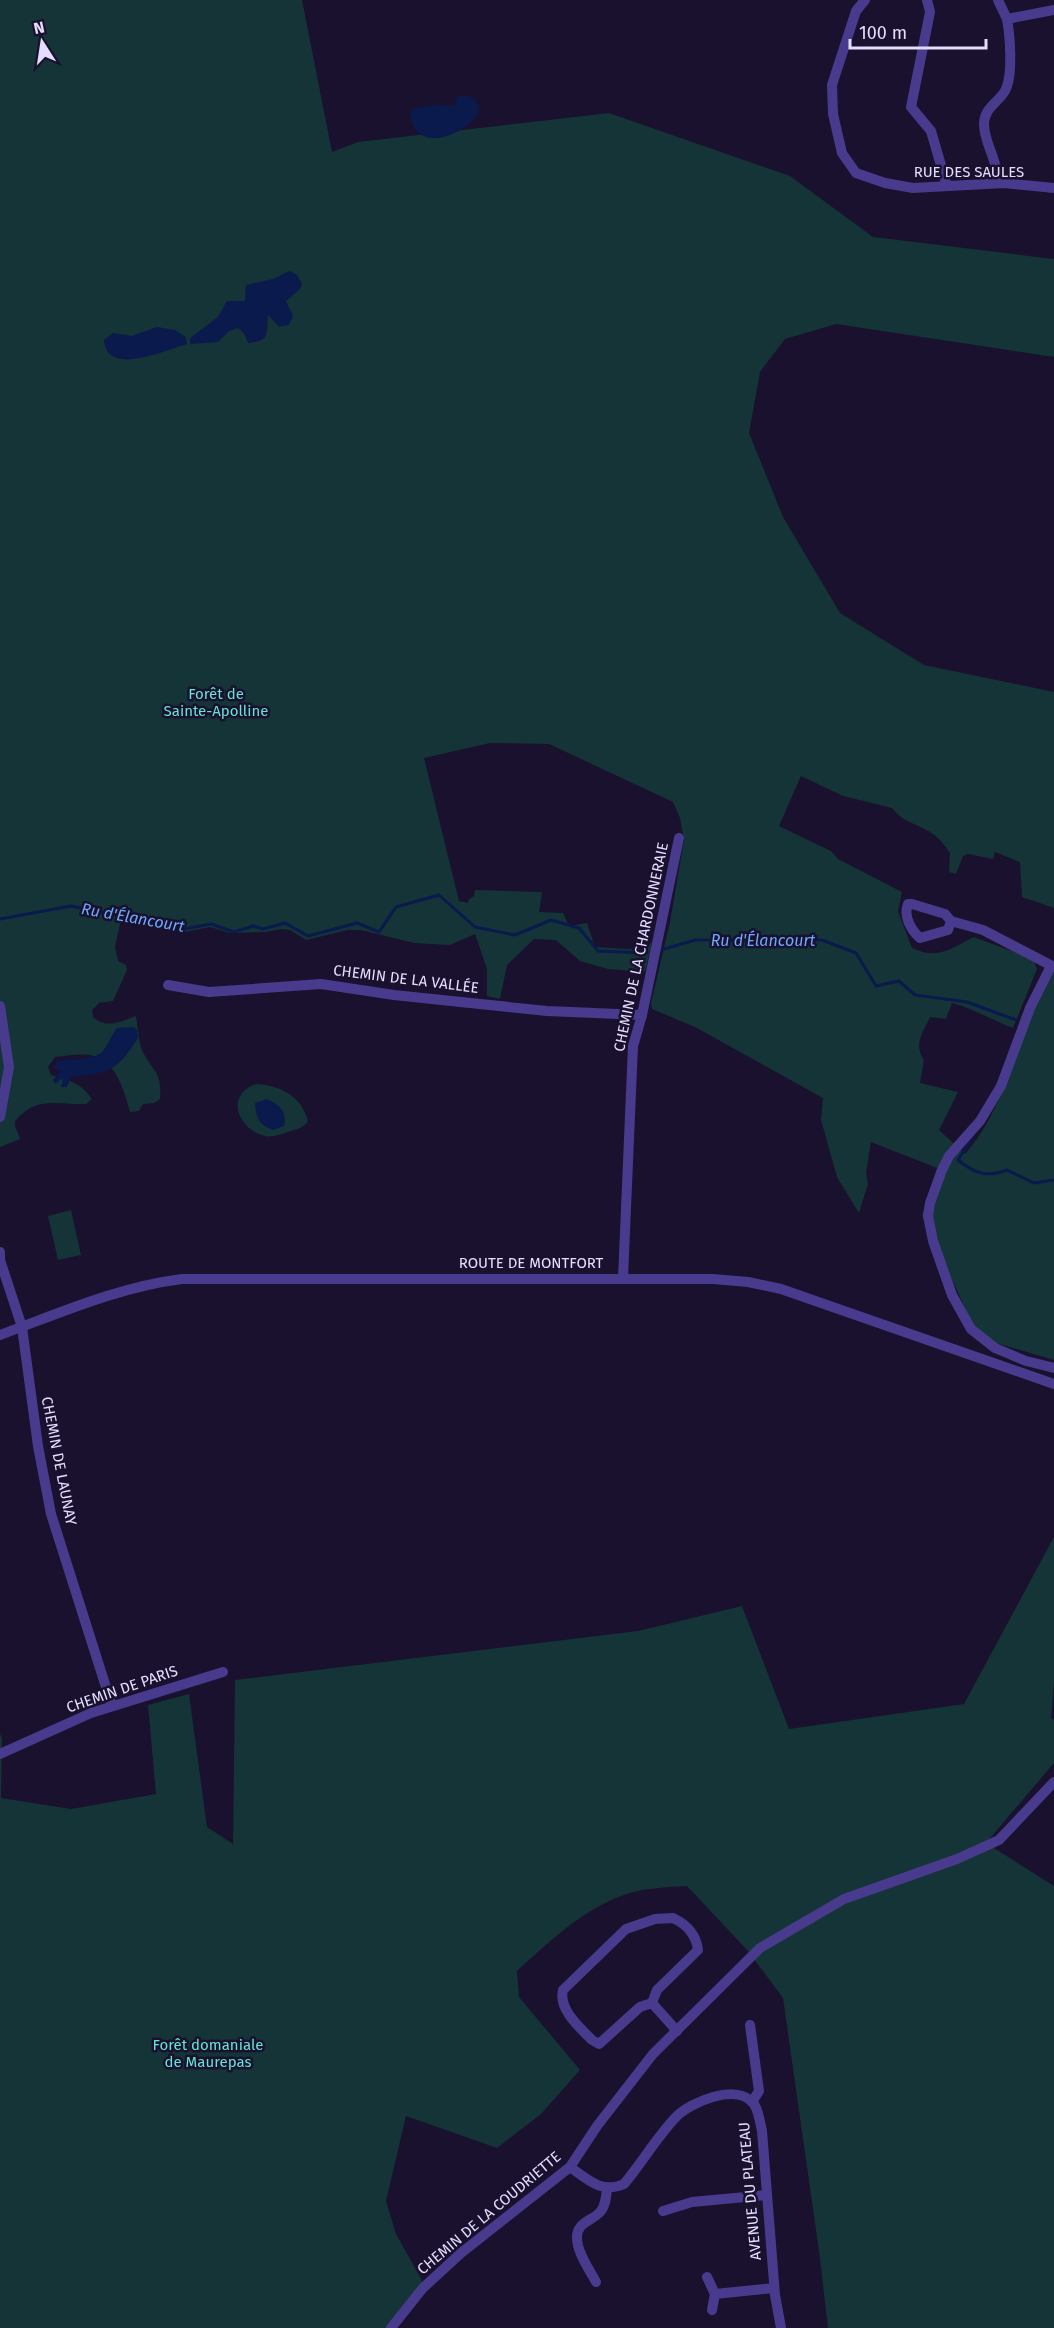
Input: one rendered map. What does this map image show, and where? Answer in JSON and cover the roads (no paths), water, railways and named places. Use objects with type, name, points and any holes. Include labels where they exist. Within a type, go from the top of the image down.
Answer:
[{"type":"street","name":"RUE DES SAULES","points":[[865,0],[856,11],[832,85],[833,114],[842,153],[856,173],[885,183],[913,188],[996,183],[1054,188]]},
{"type":"street","points":[[927,0],[930,12],[911,107],[931,131],[947,186]]},
{"type":"street","points":[[996,183],[998,173],[984,125],[987,111],[1006,89],[1011,57],[1007,19],[998,0]]},
{"type":"street","points":[[1007,19],[1054,10]]},
{"type":"street","name":"CHEMIN DE LA CHARDONNERAIE","points":[[623,1278],[633,1046],[642,1015],[679,838]]},
{"type":"street","points":[[951,921],[983,930],[1052,966],[1030,1008],[1001,1086],[980,1121],[960,1143],[942,1170],[930,1203],[928,1216],[933,1241],[952,1295],[971,1329],[995,1348],[1026,1361],[1054,1368]]},
{"type":"street","name":"CHEMIN DE LA VALLÉE","points":[[168,985],[209,992],[321,984],[394,995],[547,1011],[642,1015]]},
{"type":"street","points":[[0,1006],[9,1067],[0,1117]]},
{"type":"street","name":"CHEMIN DE LAUNAY","points":[[0,1252],[0,1260],[22,1327],[36,1434],[51,1514],[112,1706]]},
{"type":"street","name":"ROUTE DE MONTFORT","points":[[0,1335],[111,1293],[148,1283],[182,1279],[713,1279],[748,1282],[781,1289],[1054,1384]]},
{"type":"street","name":"CHEMIN DE PARIS","points":[[0,1754],[91,1713],[223,1672]]},
{"type":"street","name":"CHEMIN DE LA COUDRIETTE","points":[[391,2328],[423,2288],[461,2253],[570,2167],[597,2126],[652,2054],[760,1948],[844,1899],[957,1858],[999,1840],[1054,1782]]},
{"type":"street","points":[[673,1918],[684,1924],[697,1941],[698,1950],[657,1990],[652,2003],[640,2007],[599,2044],[582,2030],[563,2004],[561,1997],[563,1990],[577,1975],[626,1929],[655,1919],[673,1918]]},
{"type":"street","points":[[652,2003],[677,2031]]},
{"type":"street","points":[[750,2025],[759,2091],[752,2102]]},
{"type":"street","name":"AVENUE DU PLATEAU","points":[[606,2188],[613,2189],[624,2184],[675,2117],[693,2104],[725,2094],[742,2095],[752,2102],[758,2112],[762,2131],[774,2288],[781,2328]]},
{"type":"street","points":[[570,2167],[600,2187],[606,2188],[606,2201],[600,2212],[580,2225],[576,2237],[596,2282]]},
{"type":"street","points":[[663,2211],[692,2202],[767,2194]]},
{"type":"street","points":[[707,2277],[715,2294],[712,2310]]},
{"type":"street","points":[[715,2294],[774,2288]]},
{"type":"water","points":[[458,95],[469,96],[477,102],[479,110],[467,126],[444,137],[433,138],[422,135],[414,128],[410,114],[413,109],[433,105],[454,106]]},
{"type":"water","points":[[290,271],[297,275],[302,284],[300,289],[286,301],[293,316],[289,325],[279,327],[268,315],[267,332],[261,340],[248,343],[244,333],[238,328],[229,331],[218,342],[190,344],[190,338],[218,317],[227,301],[245,301],[246,285],[273,279]]},
{"type":"water","points":[[157,327],[175,330],[186,337],[187,344],[139,358],[115,357],[107,351],[104,340],[113,333],[132,336]]},
{"type":"water","points":[[134,1027],[138,1038],[119,1063],[96,1074],[71,1077],[67,1087],[61,1087],[63,1078],[55,1084],[53,1080],[61,1070],[54,1069],[56,1062],[98,1055],[104,1050],[117,1028]]},
{"type":"water","points":[[267,1099],[283,1112],[284,1126],[273,1130],[264,1126],[259,1120],[255,1103]]},
{"type":"waterway","name":"Ru d'Élancourt","points":[[0,919],[71,906],[184,929],[211,924],[234,932],[253,926],[263,929],[285,923],[308,936],[357,923],[379,932],[396,907],[439,895],[475,927],[515,935],[551,920],[579,928],[598,951],[647,953]]},
{"type":"waterway","name":"Ru d'Élancourt","points":[[661,950],[695,940],[822,940],[856,953],[876,986],[899,981],[915,995],[967,1002],[1016,1020]]},
{"type":"waterway","name":"Ru d'Élancourt","points":[[973,1136],[958,1160],[970,1168],[987,1174],[1007,1170],[1034,1183],[1054,1180]]},
{"type":"park label","name":"Forêt de Sainte-Apolline","points":[[216,702]]},
{"type":"park label","name":"Forêt domaniale de Maurepas","points":[[208,2054]]}]
